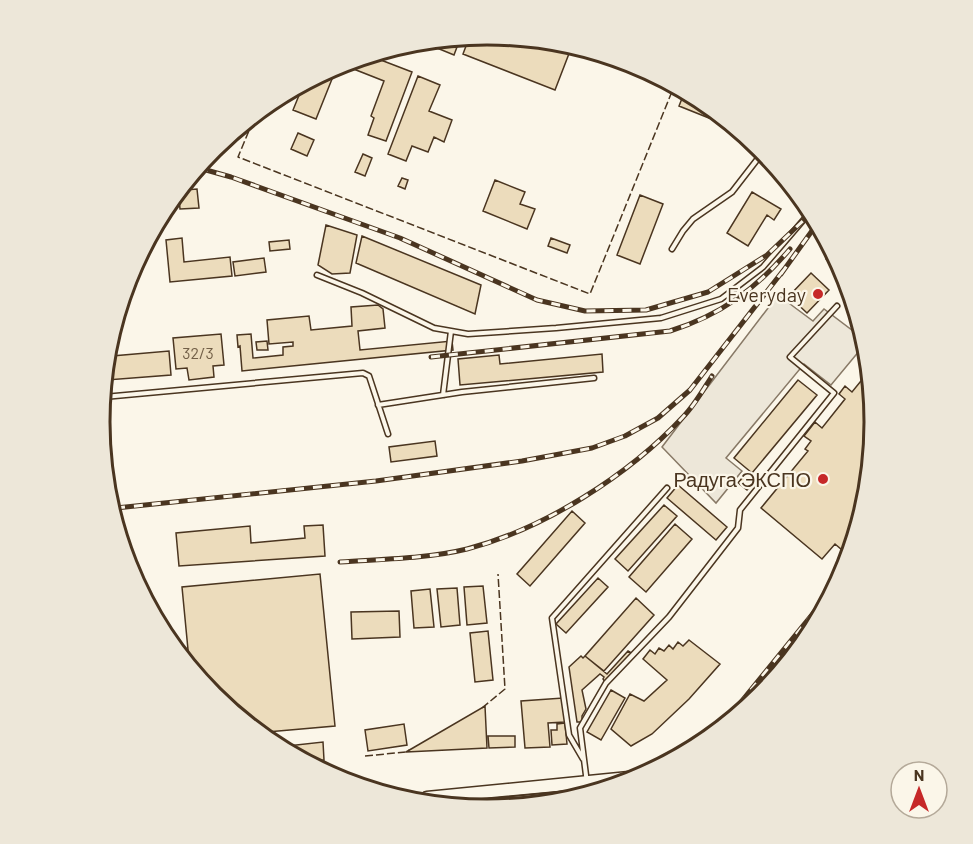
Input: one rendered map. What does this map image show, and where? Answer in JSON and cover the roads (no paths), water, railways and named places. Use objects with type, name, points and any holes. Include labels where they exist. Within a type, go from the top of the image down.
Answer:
[{"type":"main road","points":[[475,799],[580,787]]},
{"type":"lane","points":[[672,249],[693,219],[732,192],[757,159]]},
{"type":"lane","points":[[316,275],[362,293],[434,328],[451,331],[468,333],[545,329],[661,318],[721,299],[763,267],[804,219]]},
{"type":"lane","points":[[589,785],[580,728],[606,683],[669,617],[738,528],[740,510],[834,393],[790,357],[837,306]]},
{"type":"lane","points":[[443,395],[451,331]]},
{"type":"lane","points":[[110,396],[363,373],[369,376],[387,434]]},
{"type":"lane","points":[[378,405],[443,395],[594,378]]},
{"type":"lane","points":[[585,763],[569,735],[552,618],[667,488]]},
{"type":"tram line","points":[[481,799],[564,791]]},
{"type":"railway","points":[[206,170],[400,238],[537,300],[585,311],[646,310],[708,292],[767,255],[804,220]]},
{"type":"railway","points":[[781,274],[811,232]]},
{"type":"railway","points":[[431,357],[670,331],[705,317],[736,299],[764,276],[790,249]]},
{"type":"railway","points":[[119,508],[376,481],[522,461],[592,448],[625,436],[658,418],[690,390],[786,267]]},
{"type":"railway","points":[[340,562],[420,557],[467,549],[496,540],[555,514],[611,479],[661,439],[691,408],[712,376]]},
{"type":"railway","points":[[748,694],[805,623]]},
{"type":"place","name":"Everyday","points":[[818,294]]},
{"type":"place","name":"Радуга ЭКСПО","points":[[823,479]]}]
